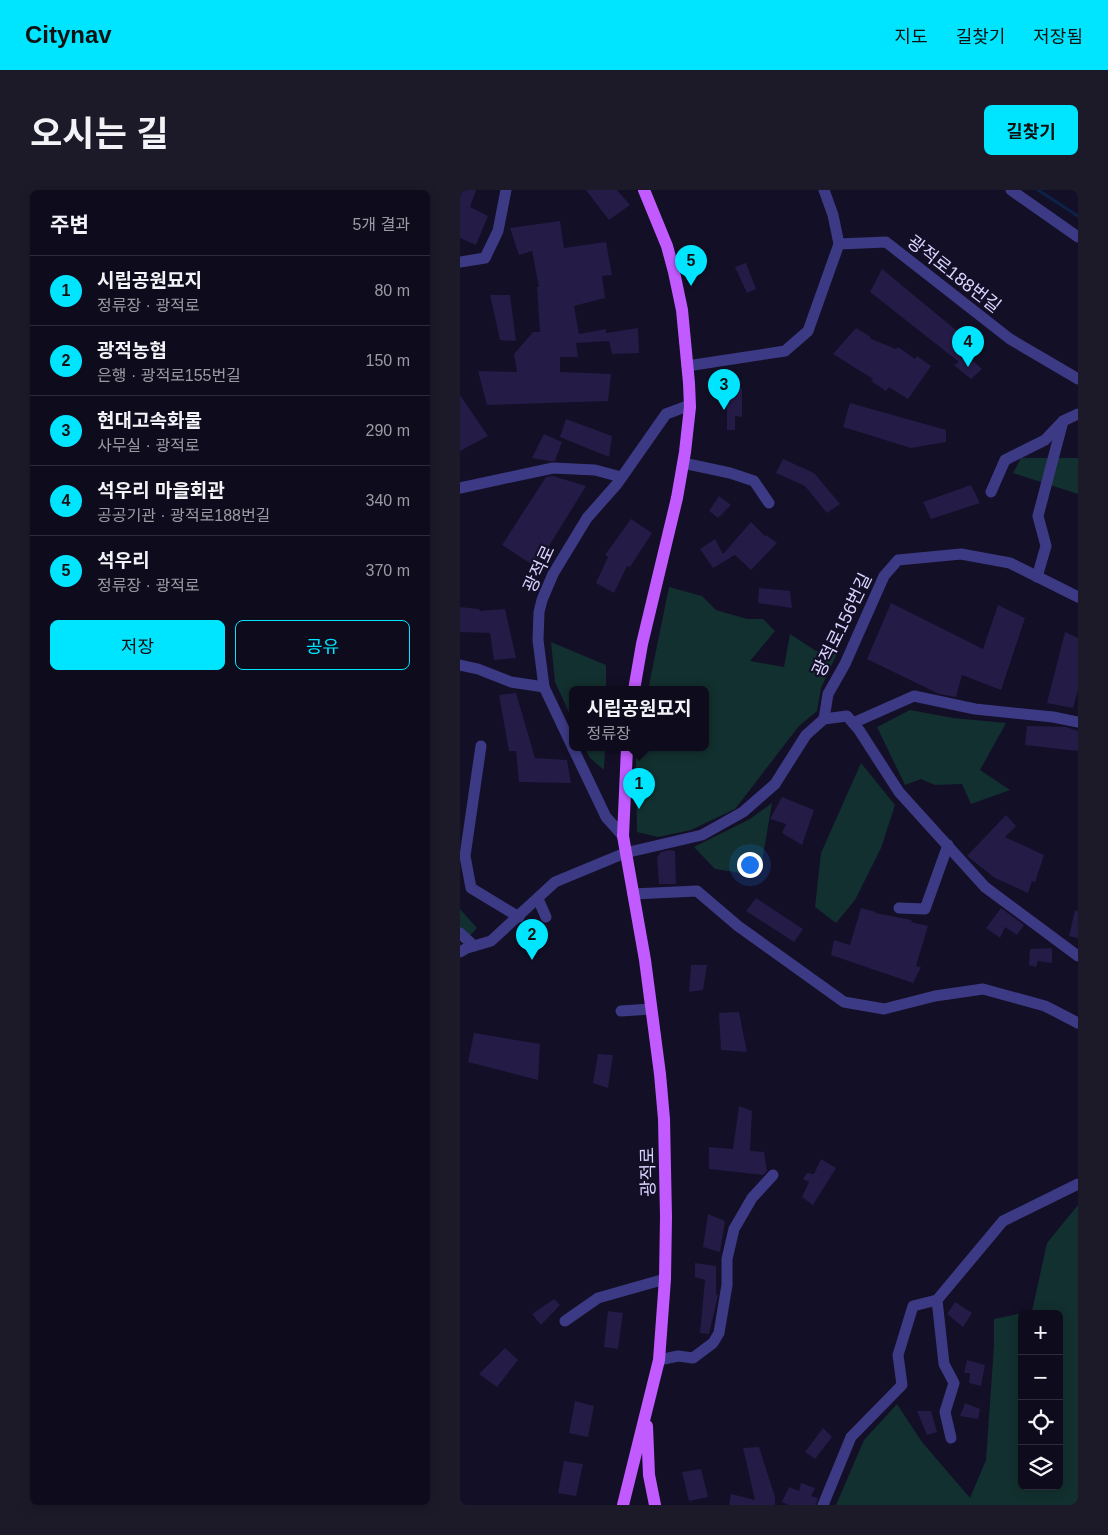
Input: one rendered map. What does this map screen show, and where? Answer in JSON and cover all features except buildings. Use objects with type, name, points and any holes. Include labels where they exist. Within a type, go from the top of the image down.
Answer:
[{"type":"main road","points":[[635,686],[642,644],[677,498],[690,405],[682,310],[674,272],[644,190]]},
{"type":"main road","name":"광적로","points":[[622,1505],[659,1360],[665,1279],[664,1119],[645,960],[623,836],[627,751]]},
{"type":"main road","points":[[646,1412],[649,1475],[655,1505]]},
{"type":"street","points":[[460,262],[485,258],[498,231],[506,190]]},
{"type":"street","points":[[687,366],[786,351],[808,331],[839,244],[833,215],[824,190]]},
{"type":"street","points":[[1011,190],[1078,237]]},
{"type":"street","name":"광적로188번길","points":[[839,244],[886,242],[1010,340],[1078,379]]},
{"type":"street","name":"광적로","points":[[569,740],[544,687],[538,640],[539,612],[542,600],[562,557],[587,518],[622,477],[666,414],[690,405]]},
{"type":"street","points":[[991,492],[1005,460],[1045,440],[1063,421],[1078,414]]},
{"type":"street","points":[[1038,577],[1046,546],[1038,516],[1063,421]]},
{"type":"street","points":[[683,463],[730,473],[754,481],[769,503]]},
{"type":"street","points":[[460,488],[553,468],[594,470],[622,477]]},
{"type":"street","name":"광적로156번길","points":[[824,719],[828,694],[844,664],[884,576],[898,560],[961,554],[1010,563],[1078,596]]},
{"type":"street","points":[[460,665],[511,682],[544,687]]},
{"type":"street","points":[[853,723],[914,696],[975,709],[1053,717],[1078,722]]},
{"type":"street","points":[[460,952],[490,942],[555,882],[625,853],[702,834],[743,812],[775,784],[806,735],[824,719],[846,716],[859,730],[899,792],[985,886],[1078,956]]},
{"type":"street","points":[[481,746],[464,867],[471,888],[519,917]]},
{"type":"street","name":"광적로","points":[[574,751],[606,817],[623,836]]},
{"type":"street","points":[[899,908],[925,909],[948,845]]},
{"type":"street","points":[[632,894],[697,891],[738,926],[844,1002],[884,1009],[935,996],[983,989],[1045,1006],[1078,1023]]},
{"type":"street","points":[[538,899],[546,917]]},
{"type":"street","points":[[460,933],[474,946]]},
{"type":"street","points":[[621,1011],[651,1008]]},
{"type":"street","points":[[659,1360],[678,1356],[694,1358],[714,1343],[719,1332],[727,1285],[727,1259],[734,1229],[752,1198],[773,1175]]},
{"type":"street","points":[[823,1505],[851,1437],[902,1384],[898,1355],[913,1306],[937,1300],[1003,1221],[1078,1184]]},
{"type":"street","points":[[565,1321],[598,1298],[665,1279]]},
{"type":"street","points":[[937,1300],[944,1364],[954,1383],[945,1412],[951,1438]]},
{"type":"green space","points":[[1021,458],[1078,458],[1078,494],[1013,473]]},
{"type":"green space","points":[[669,587],[702,596],[716,610],[747,619],[763,619],[775,631],[750,661],[784,667],[790,634],[816,651],[839,649],[821,688],[817,711],[799,726],[735,809],[691,830],[658,837],[637,832],[638,751],[709,751],[709,686],[649,686]]},
{"type":"green space","points":[[551,642],[606,665],[606,686],[569,686],[569,712],[555,682]]},
{"type":"green space","points":[[910,710],[953,718],[1006,723],[980,770],[1010,790],[971,804],[962,784],[935,785],[921,779],[905,785],[877,727]]},
{"type":"green space","points":[[586,751],[605,751],[604,770],[590,758]]},
{"type":"green space","points":[[861,763],[895,805],[881,848],[855,900],[836,923],[815,907],[821,853]]},
{"type":"green space","points":[[772,803],[762,862],[747,874],[715,869],[694,847],[750,819]]},
{"type":"green space","points":[[460,909],[477,928],[463,943],[460,941]]},
{"type":"green space","points":[[1078,1205],[1078,1505],[836,1505],[864,1440],[897,1404],[922,1442],[970,1498],[986,1460],[994,1319],[1018,1314],[1018,1490],[1063,1490],[1063,1310],[1032,1310],[1047,1243]]},
{"type":"waterway","points":[[1038,190],[1078,216]]},
{"type":"place","name":"석우리","points":[[691,286]]},
{"type":"place","name":"석우리 마을회관","points":[[968,367]]},
{"type":"place","name":"현대고속화물","points":[[724,410]]},
{"type":"place","name":"시립공원묘지","points":[[639,809]]},
{"type":"place","name":"광적농협","points":[[532,960]]}]
